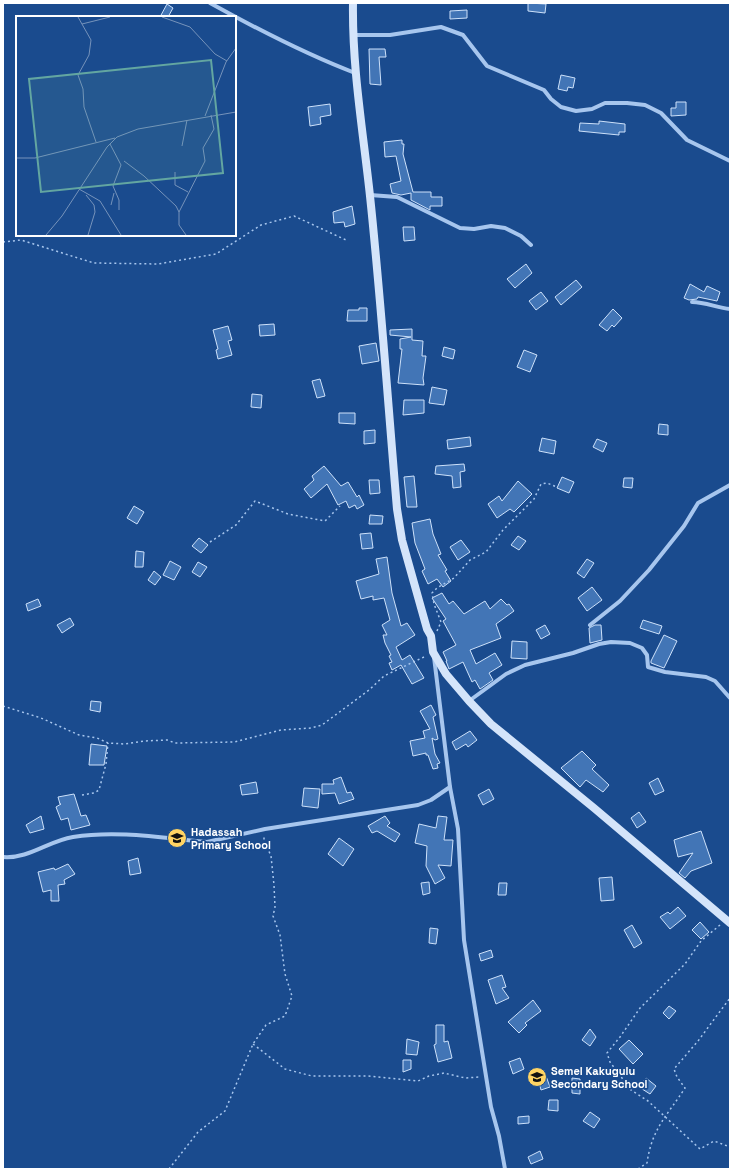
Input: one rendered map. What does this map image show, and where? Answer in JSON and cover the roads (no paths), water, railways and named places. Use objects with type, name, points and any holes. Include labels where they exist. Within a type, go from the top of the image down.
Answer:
[{"type":"street","points":[[210,3],[234,16]]},
{"type":"street","points":[[353,3],[352,36],[355,74],[370,195],[397,509],[402,540],[427,629],[431,636],[450,788],[456,813],[460,848],[464,940],[491,1107],[500,1136],[505,1169]]},
{"type":"street","points":[[236,17],[276,39],[355,74]]},
{"type":"street","points":[[352,36],[390,35],[442,27],[463,35],[487,66],[544,90],[560,107],[576,112],[592,109],[605,103],[645,105],[661,113],[687,140],[730,161]]},
{"type":"street","points":[[370,195],[397,197],[460,228],[474,230],[491,226],[505,228],[521,236],[531,245]]},
{"type":"street","points":[[692,302],[704,302],[718,308],[730,308]]},
{"type":"street","points":[[590,625],[620,601],[649,570],[684,526],[698,504],[730,485]]},
{"type":"street","points":[[469,701],[506,674],[525,665],[573,654],[599,644],[611,642],[630,643],[642,648],[647,655],[648,667],[665,672],[706,677],[715,682],[730,698]]},
{"type":"street","points":[[433,652],[446,674],[490,724],[594,808],[728,921]]},
{"type":"street","points":[[3,857],[24,856],[71,837],[105,833],[207,842],[265,829],[418,805],[431,800],[450,788]]},
{"type":"place","name":"Hadassah Primary School","points":[[177,838]]},
{"type":"place","name":"Semei Kakugulu Secondary School","points":[[537,1077]]}]
